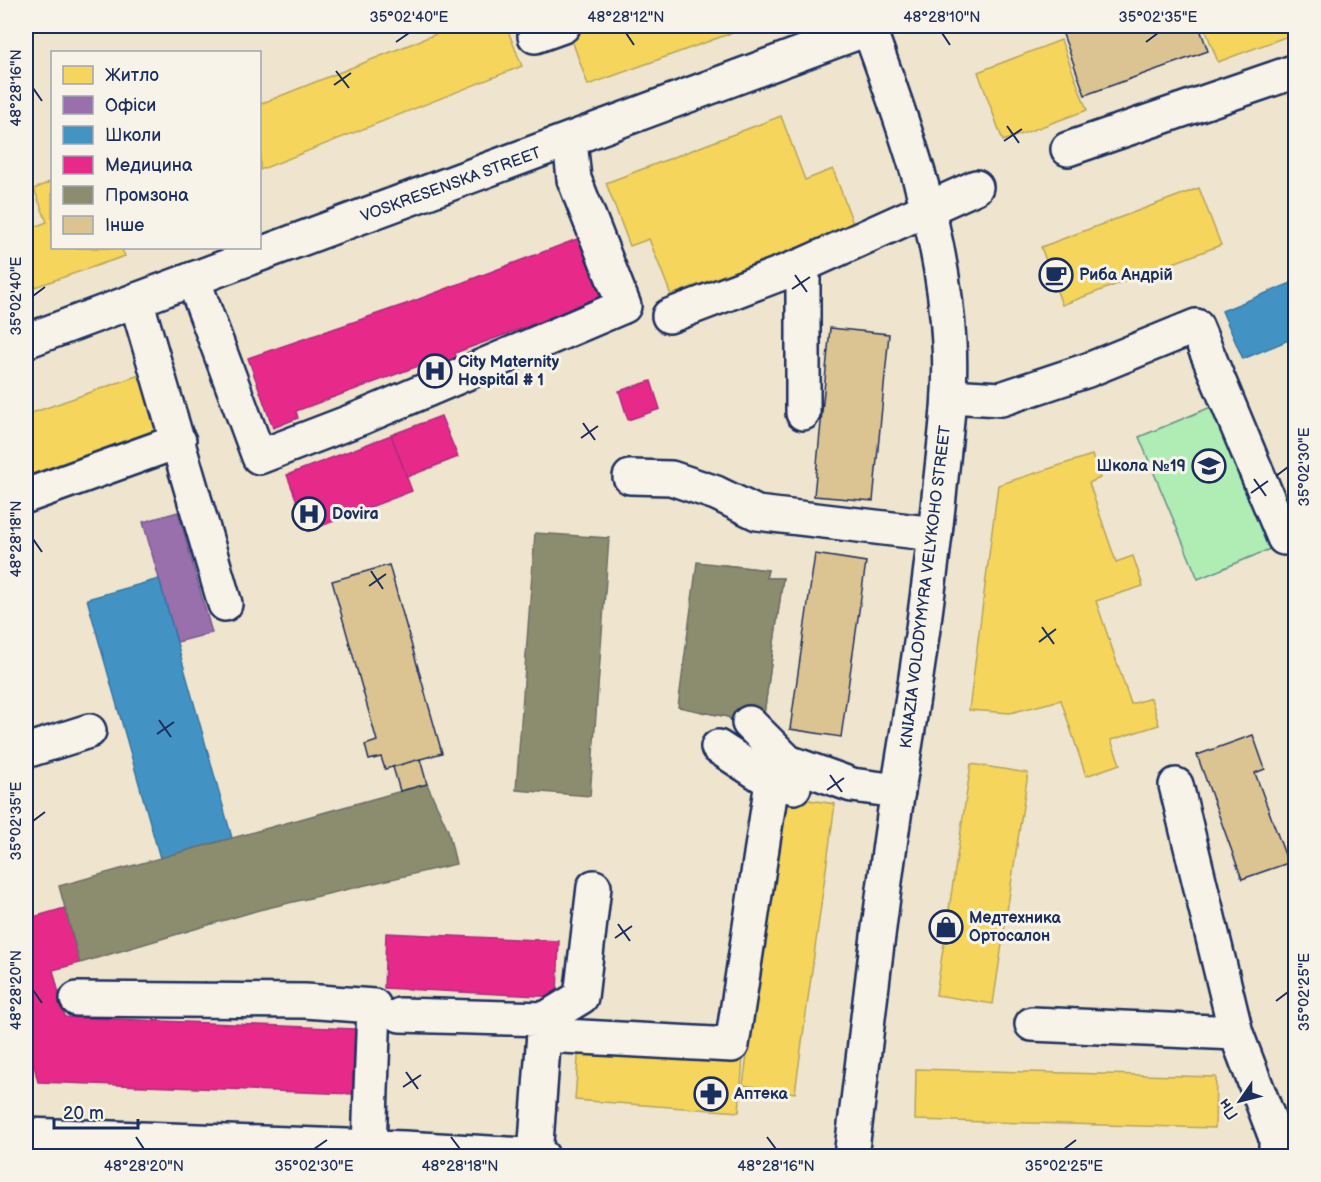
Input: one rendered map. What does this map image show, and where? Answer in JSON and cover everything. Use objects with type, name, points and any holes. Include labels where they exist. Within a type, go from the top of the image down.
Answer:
[{"type":"main road","name":"VOSKRESENSKA STREET","points":[[26,341],[570,141],[871,26]]},
{"type":"main road","name":"KNIAZIA VOLODYMYRA VELYKOHO STREET","points":[[851,1156],[898,791],[911,720],[935,534],[949,396],[950,344],[944,290],[930,209],[871,26]]},
{"type":"main road","points":[[1068,149],[1296,71]]},
{"type":"main road","points":[[193,279],[258,457],[363,417],[624,306],[574,179],[570,141]]},
{"type":"main road","points":[[669,316],[802,265],[976,187]]},
{"type":"main road","points":[[802,265],[803,413]]},
{"type":"main road","points":[[136,300],[225,604]]},
{"type":"main road","points":[[949,396],[1001,399],[1088,370],[1196,326],[1284,538]]},
{"type":"main road","points":[[26,496],[179,441]]},
{"type":"main road","points":[[630,477],[671,478],[716,492],[757,513],[935,534]]},
{"type":"main road","points":[[749,723],[788,762],[852,785]]},
{"type":"main road","points":[[26,751],[89,731]]},
{"type":"main road","points":[[718,747],[772,782],[804,789],[852,785],[898,791]]},
{"type":"main road","points":[[400,1015],[732,1045],[772,782]]},
{"type":"main road","points":[[1176,785],[1236,1033],[1276,1138],[1276,1156]]},
{"type":"main road","points":[[535,1156],[545,1027],[580,997],[594,887]]},
{"type":"main road","points":[[77,999],[305,1001],[374,1006],[369,1147]]},
{"type":"main road","points":[[1032,1024],[1236,1033]]},
{"type":"main road","points":[[26,1135],[369,1147],[404,1152],[542,1156]]},
{"type":"green space","points":[[1211,407],[1270,549],[1198,579],[1139,437]]},
{"type":"building: Житло","points":[[456,26],[506,26],[522,66],[261,170],[261,104]]},
{"type":"building: Житло","points":[[587,26],[751,26],[588,85],[569,32]]},
{"type":"building: Житло","points":[[1204,26],[1295,26],[1296,33],[1218,62]]},
{"type":"building: Житло","points":[[1061,40],[1087,110],[1003,141],[978,72]]},
{"type":"building: Житло","points":[[781,116],[805,180],[833,169],[854,226],[671,295],[649,239],[630,246],[606,183]]},
{"type":"building: Житло","points":[[51,181],[51,249],[122,249],[125,256],[26,290],[26,230],[47,222],[34,189]]},
{"type":"building: Житло","points":[[1199,188],[1221,245],[1062,305],[1041,247]]},
{"type":"building: Житло","points":[[145,373],[164,427],[26,476],[26,415]]},
{"type":"building: Житло","points":[[1092,455],[1100,478],[1089,483],[1116,562],[1133,556],[1143,586],[1096,601],[1131,704],[1151,698],[1159,725],[1111,740],[1120,764],[1086,776],[1061,700],[1010,713],[969,710],[998,485]]},
{"type":"building: Житло","points":[[971,764],[1028,773],[993,1004],[936,995]]},
{"type":"building: Житло","points":[[782,796],[835,804],[795,1093],[743,1085]]},
{"type":"building: Житло","points":[[579,1044],[743,1056],[739,1112],[575,1100]]},
{"type":"building: Житло","points":[[916,1069],[1216,1077],[1215,1128],[915,1120]]},
{"type":"building: Офіси","points":[[178,512],[212,633],[177,642],[143,522]]},
{"type":"building: Офіси","points":[[724,565],[768,570],[766,578],[783,578],[764,714],[740,729],[728,717],[701,712]]},
{"type":"building: Школи","points":[[1296,281],[1296,337],[1243,359],[1222,311]]},
{"type":"building: Школи","points":[[159,579],[232,838],[160,858],[87,599]]},
{"type":"building: Медицина","points":[[585,236],[610,304],[588,304],[455,353],[457,360],[427,371],[424,364],[296,411],[298,418],[273,428],[248,358],[406,304]]},
{"type":"building: Медицина","points":[[651,381],[660,409],[628,420],[619,391]]},
{"type":"building: Медицина","points":[[441,416],[458,457],[407,477],[391,435]]},
{"type":"building: Медицина","points":[[391,435],[412,491],[308,531],[287,475]]},
{"type":"building: Медицина","points":[[65,908],[80,963],[53,970],[65,1017],[355,1029],[353,1094],[38,1082],[26,1033],[26,919]]},
{"type":"building: Медицина","points":[[386,933],[559,941],[557,997],[384,988]]},
{"type":"building: Промзона","points":[[535,533],[609,538],[590,796],[516,790]]},
{"type":"building: Промзона","points":[[697,562],[768,570],[766,578],[783,578],[764,714],[740,729],[728,717],[678,707]]},
{"type":"building: Промзона","points":[[427,784],[448,830],[456,864],[259,910],[80,963],[59,886]]},
{"type":"building: Інше","points":[[1060,26],[1199,26],[1208,51],[1085,95]]},
{"type":"building: Інше","points":[[830,328],[889,334],[873,501],[814,496]]},
{"type":"building: Інше","points":[[815,554],[866,562],[841,737],[790,729]]},
{"type":"building: Інше","points":[[389,565],[442,753],[385,769],[381,757],[369,760],[365,745],[377,741],[332,581]]},
{"type":"building: Інше","points":[[1253,735],[1265,769],[1255,773],[1288,863],[1242,879],[1197,755]]},
{"type":"building: Інше","points":[[420,759],[427,784],[400,791],[393,767]]},
{"type":"place","name":"Риба Андрій","points":[[1056,275]]},
{"type":"place","name":"City Maternity Hospital # 1","points":[[435,371]]},
{"type":"place","name":"Школа №19","points":[[1209,466]]},
{"type":"place","name":"Dovira","points":[[309,514]]},
{"type":"place","name":"Медтехника Ортосалон","points":[[946,927]]},
{"type":"place","name":"Аптека","points":[[711,1094]]}]
